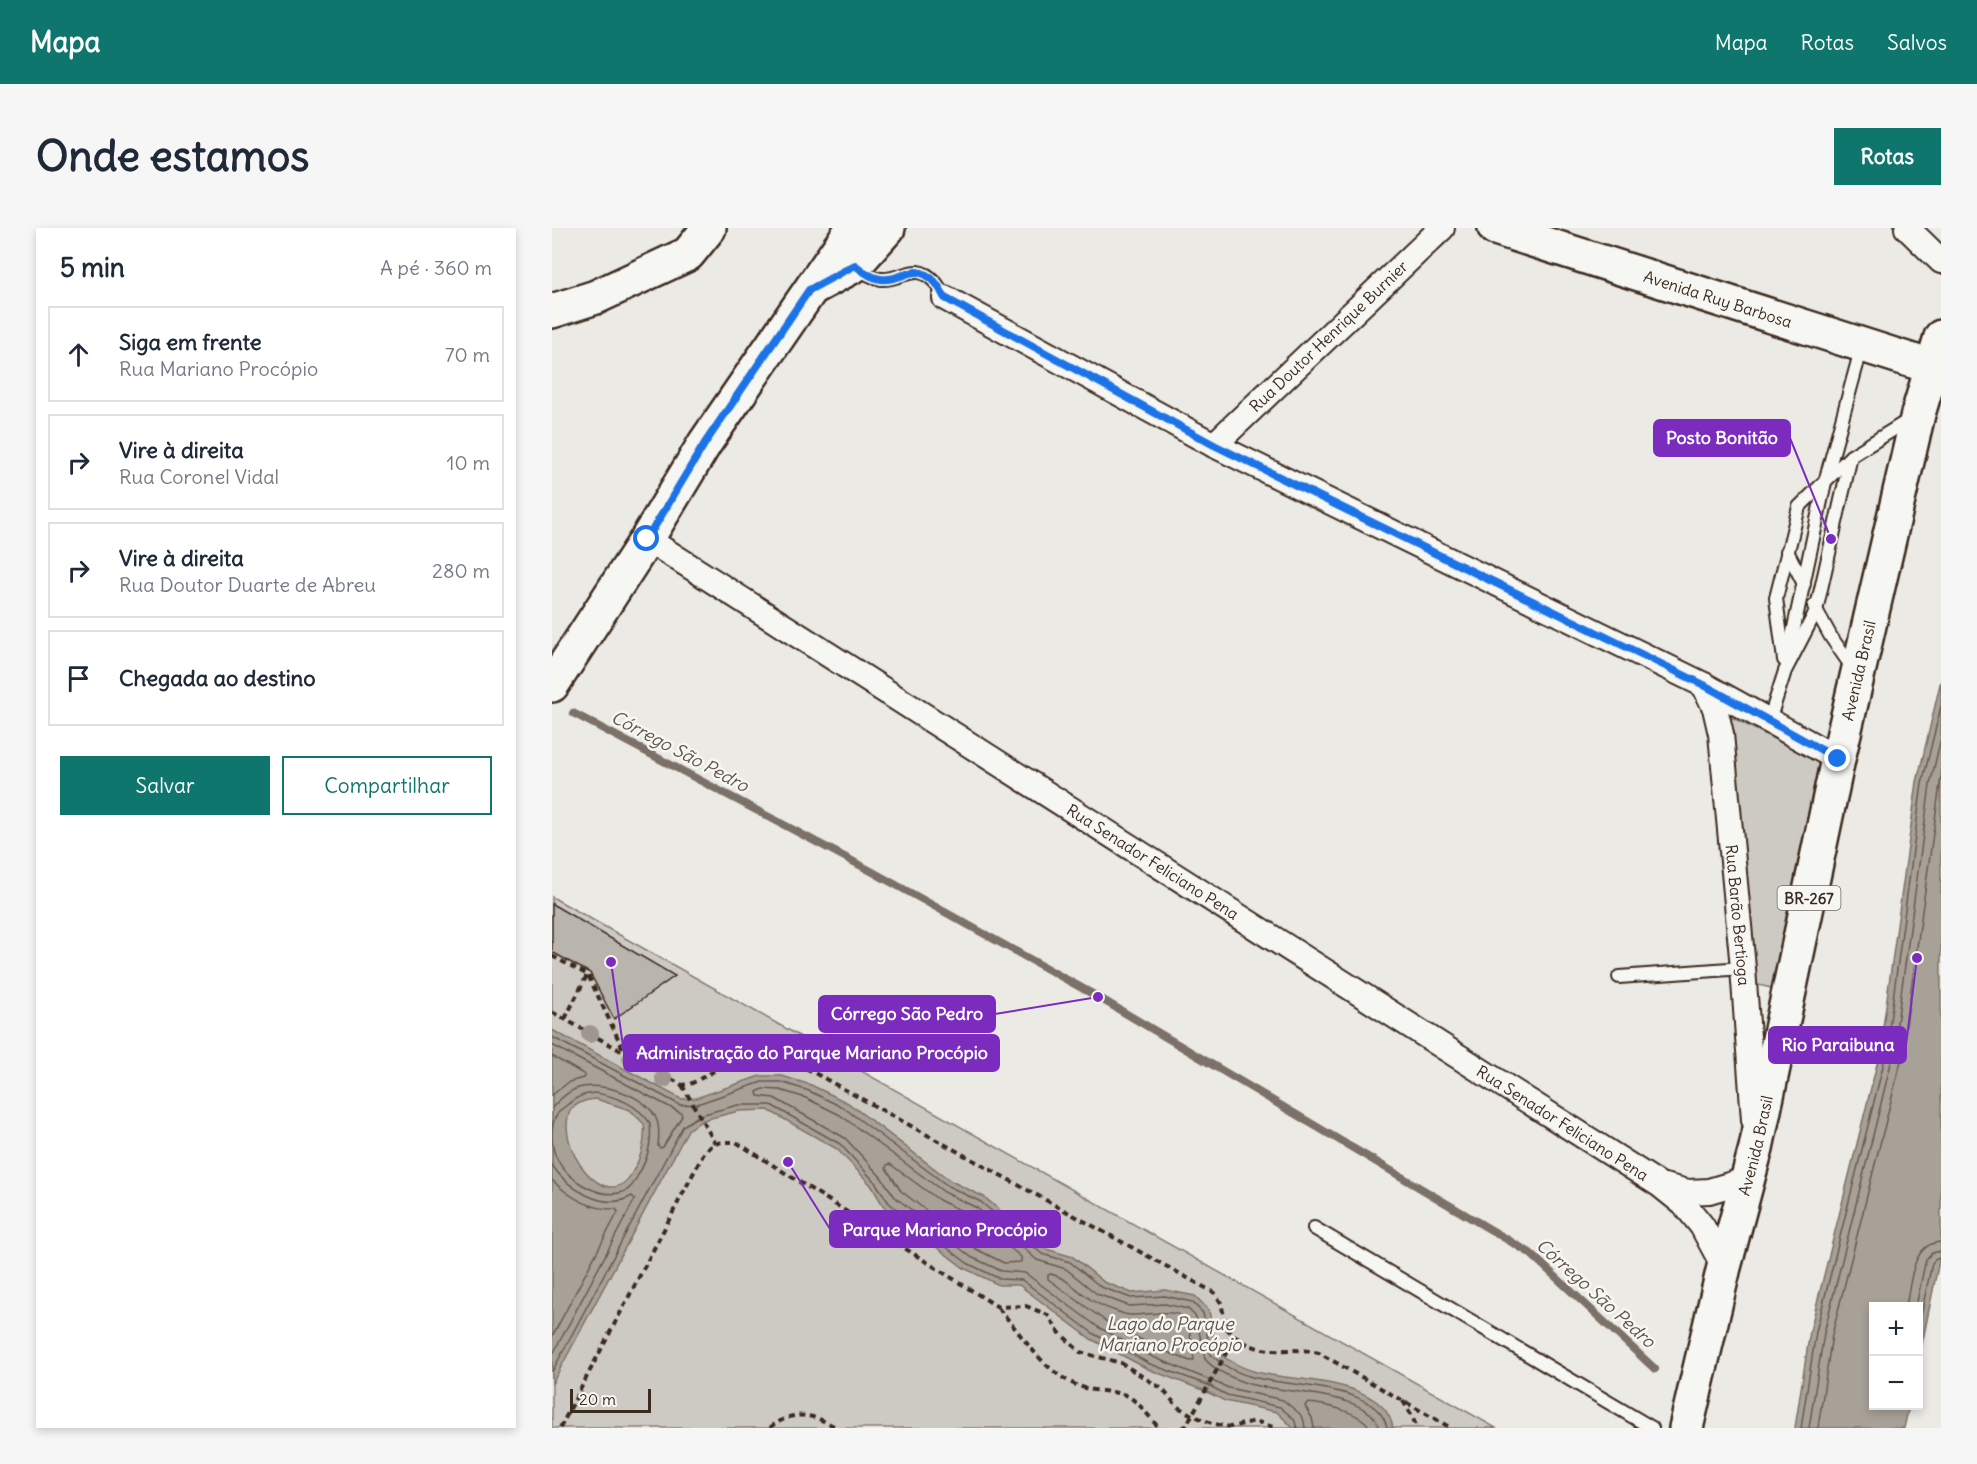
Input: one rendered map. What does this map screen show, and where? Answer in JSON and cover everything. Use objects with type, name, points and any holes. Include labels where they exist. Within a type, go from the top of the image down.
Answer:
[{"type":"main road","points":[[552,311],[596,297],[688,254],[709,228]]},
{"type":"main road","points":[[552,685],[647,539],[705,443],[853,228]]},
{"type":"main road","points":[[809,290],[855,265],[888,228]]},
{"type":"main road","name":"Avenida Ruy Barbosa","points":[[1495,228],[1862,344],[1938,358]]},
{"type":"main road","name":"Avenida Brasil","points":[[1686,1428],[1724,1267],[1752,1164],[1838,759],[1918,414],[1938,358]]},
{"type":"street","name":"Rua Doutor Henrique Burnier","points":[[1214,445],[1442,228]]},
{"type":"street","points":[[1907,228],[1941,261]]},
{"type":"street","points":[[945,298],[1214,445],[1704,685],[1838,759]]},
{"type":"street","name":"Rua Senador Feliciano Pena","points":[[647,539],[1660,1185],[1684,1205],[1702,1226],[1724,1267]]},
{"type":"street","name":"Rua Barão Bertioga","points":[[1704,685],[1715,708],[1721,734],[1743,968],[1752,1164]]},
{"type":"street","name":"Rua Senador Feliciano Pena","points":[[1660,1185],[1688,1192],[1709,1191],[1752,1164]]},
{"type":"lane","points":[[855,265],[880,279],[895,278],[914,271],[922,273],[934,281],[945,298]]},
{"type":"lane","points":[[1769,722],[1785,671],[1825,482],[1862,344]]},
{"type":"lane","points":[[1785,671],[1776,598],[1799,507],[1851,456],[1918,414]]},
{"type":"lane","points":[[1785,671],[1816,611],[1851,456]]},
{"type":"lane","points":[[1787,551],[1816,611],[1858,676]]},
{"type":"lane","points":[[1619,977],[1743,968]]},
{"type":"lane","points":[[1314,1228],[1652,1428]]},
{"type":"path","points":[[552,956],[588,975],[624,1051]]},
{"type":"path","points":[[565,1019],[588,975]]},
{"type":"path","points":[[552,1012],[682,1085],[715,1143]]},
{"type":"path","points":[[682,1085],[690,1084],[749,1054],[768,1052],[780,1054],[1215,1293],[1221,1303],[1227,1329],[1251,1347],[1272,1352],[1303,1349],[1319,1353],[1451,1428]]},
{"type":"path","points":[[560,1428],[704,1154],[715,1143],[736,1142],[998,1307],[1015,1326],[1033,1353],[1067,1380],[1090,1390],[1124,1394],[1143,1409],[1159,1428]]},
{"type":"path","points":[[998,1307],[1026,1306],[1048,1315],[1058,1331],[1080,1352],[1121,1363],[1161,1388],[1178,1407],[1192,1415],[1214,1424],[1231,1427],[1255,1421],[1276,1428]]},
{"type":"path","points":[[1182,1428],[1186,1426],[1235,1337]]},
{"type":"path","points":[[1401,1398],[1417,1428]]},
{"type":"path","points":[[770,1428],[777,1421],[792,1416],[807,1415],[823,1419],[837,1428]]},
{"type":"shaded area","points":[[1729,716],[1821,763],[1772,988],[1753,984]]},
{"type":"shaded area","points":[[552,897],[1496,1428],[552,1428]]},
{"type":"water","points":[[1941,680],[1941,1251],[1923,1339],[1923,1302],[1869,1302],[1869,1410],[1908,1410],[1904,1428],[1795,1428],[1810,1331],[1879,1056],[1917,782]]},
{"type":"water","name":"Lago do Parque Mariano Procópio","points":[[552,1030],[681,1099],[696,1098],[760,1076],[782,1076],[811,1085],[848,1103],[951,1181],[984,1197],[1046,1249],[1073,1257],[1104,1282],[1132,1293],[1165,1290],[1195,1296],[1209,1310],[1216,1352],[1229,1360],[1253,1371],[1334,1384],[1355,1390],[1373,1399],[1386,1411],[1393,1428],[1293,1428],[1277,1412],[1225,1401],[1148,1369],[1091,1339],[1019,1285],[999,1285],[964,1268],[884,1207],[871,1185],[837,1149],[768,1110],[739,1111],[703,1120],[688,1130],[552,1384]],"holes":[[[596,1099],[630,1110],[644,1124],[642,1150],[632,1173],[621,1185],[609,1187],[597,1182],[585,1171],[575,1156],[569,1140],[567,1124],[571,1109],[582,1102]]]},
{"type":"building","points":[[552,904],[675,976],[614,1019],[590,973],[552,952]]},
{"type":"waterway","name":"Córrego São Pedro","points":[[573,713],[871,871],[1098,997],[1530,1253],[1655,1369]]},
{"type":"place","name":"Posto Bonitão","points":[[1831,539]]},
{"type":"place","name":"Rio Paraibuna","points":[[1917,958]]},
{"type":"place","name":"Administração do Parque Mariano Procópio","points":[[611,962]]},
{"type":"place","name":"Córrego São Pedro","points":[[1098,997]]},
{"type":"place","name":"Parque Mariano Procópio","points":[[788,1162]]},
{"type":"route","points":[[647,539],[705,443],[809,290],[855,265],[880,279],[895,278],[914,271],[934,281],[945,298],[1214,445],[1704,685],[1838,759]]}]
